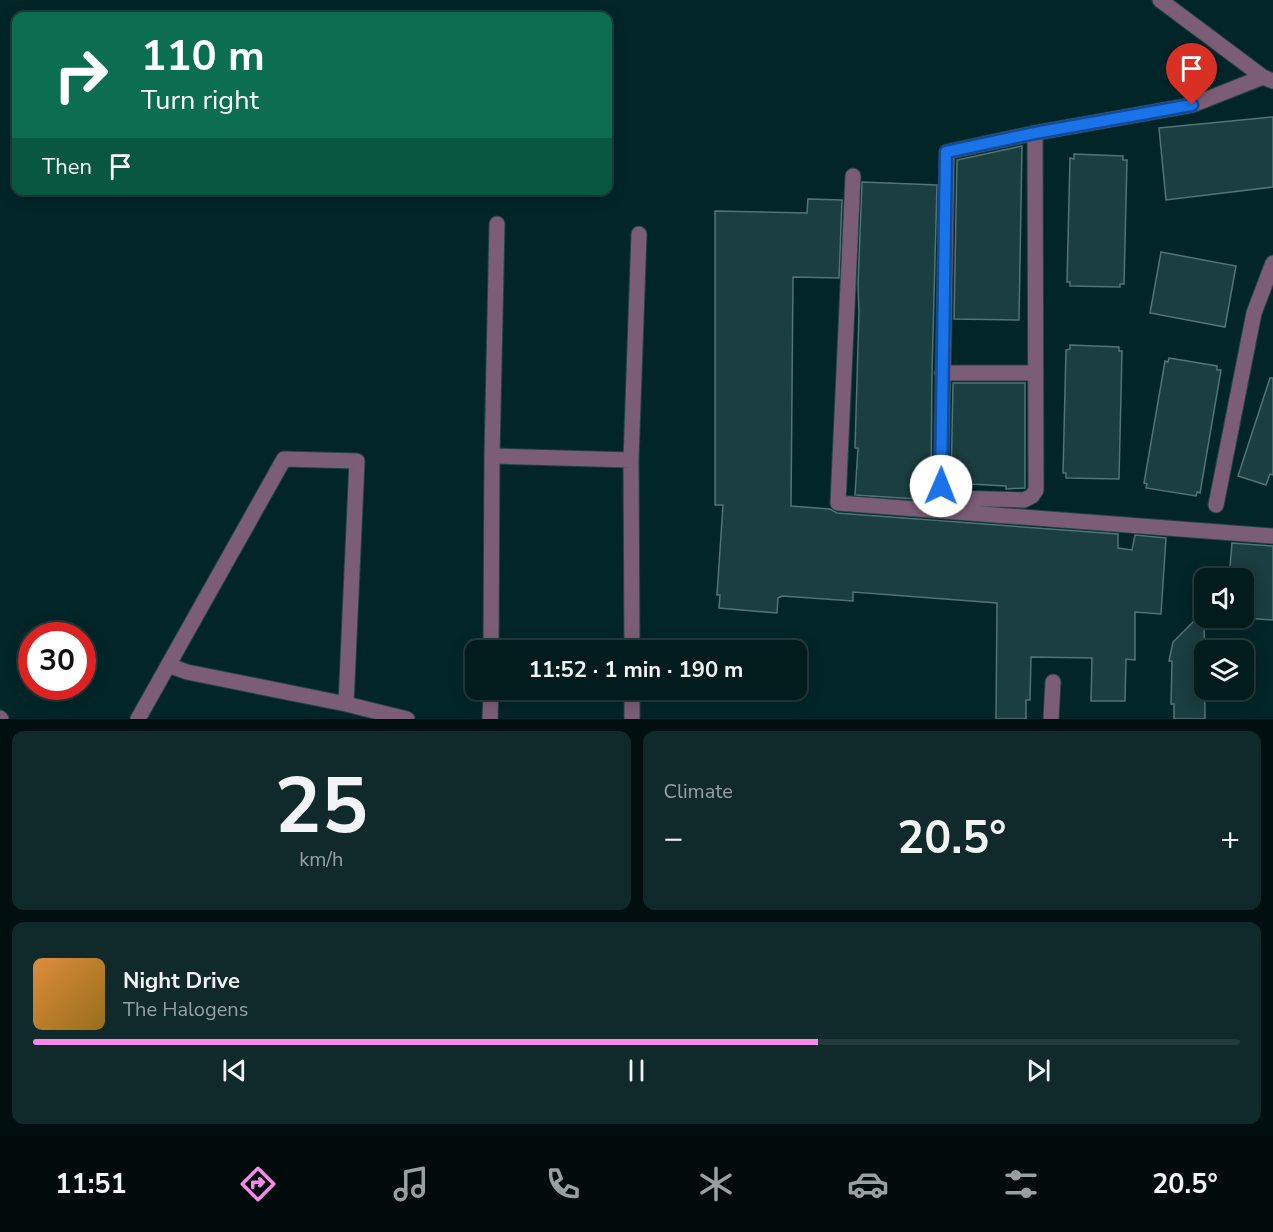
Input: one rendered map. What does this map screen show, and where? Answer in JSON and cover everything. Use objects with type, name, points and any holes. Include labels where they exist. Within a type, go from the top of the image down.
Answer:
[{"type":"street","points":[[1160,0],[1268,79]]},
{"type":"street","points":[[1035,133],[1036,490],[1032,496],[1024,500],[951,498],[944,493],[941,486],[946,152],[1035,133],[1192,105],[1268,79]]},
{"type":"street","points":[[853,176],[838,503],[1273,536]]},
{"type":"street","points":[[491,640],[497,224]]},
{"type":"street","points":[[632,640],[631,460],[639,234]]},
{"type":"street","points":[[1216,505],[1254,313],[1273,263]]},
{"type":"street","points":[[942,373],[1035,373]]},
{"type":"street","points":[[492,456],[631,460]]},
{"type":"street","points":[[138,719],[284,459],[357,461],[346,704]]},
{"type":"street","points":[[168,665],[187,672],[346,704],[407,719]]},
{"type":"street","points":[[1051,719],[1053,682]]},
{"type":"street","points":[[490,719],[491,700]]},
{"type":"street","points":[[632,700],[632,719]]},
{"type":"building","points":[[1273,117],[1273,187],[1166,200],[1159,128]]},
{"type":"building","points":[[1022,146],[1019,320],[954,319],[957,160]]},
{"type":"building","points":[[1074,154],[1123,156],[1123,160],[1127,160],[1124,284],[1120,284],[1120,287],[1070,286],[1070,282],[1067,282],[1070,158],[1074,159]]},
{"type":"building","points":[[862,182],[937,185],[932,372],[931,486],[933,500],[855,495],[858,448],[855,448]]},
{"type":"building","points":[[808,199],[842,200],[839,278],[793,277],[791,506],[830,509],[837,513],[1118,534],[1118,548],[1132,550],[1135,535],[1166,538],[1161,614],[1135,612],[1135,660],[1126,659],[1125,701],[1091,701],[1092,658],[1031,657],[1030,700],[1026,700],[1026,719],[996,719],[997,603],[853,592],[853,601],[782,596],[778,598],[777,613],[719,608],[720,595],[717,595],[723,505],[715,505],[715,211],[807,213]]},
{"type":"building","points":[[1161,252],[1236,266],[1225,327],[1150,313]]},
{"type":"building","points":[[1070,345],[1119,347],[1119,351],[1122,351],[1119,479],[1066,478],[1066,473],[1063,473],[1066,350],[1070,349]]},
{"type":"building","points":[[1169,358],[1217,366],[1217,370],[1221,370],[1200,493],[1197,492],[1196,496],[1146,488],[1147,484],[1144,483],[1165,361],[1168,362]]},
{"type":"building","points":[[1270,378],[1273,378],[1273,475],[1270,474],[1266,485],[1238,476]]},
{"type":"building","points":[[953,383],[1025,383],[1025,488],[1006,489],[1006,486],[951,483]]},
{"type":"building","points":[[1232,543],[1273,546],[1273,620],[1254,619],[1254,568],[1230,568]]},
{"type":"building","points":[[1194,621],[1194,628],[1204,628],[1204,640],[1194,640],[1194,700],[1205,700],[1205,719],[1174,719],[1174,704],[1171,704],[1172,661],[1169,661],[1173,642]]},
{"type":"route","points":[[941,486],[946,152],[951,149],[1192,105]]}]
